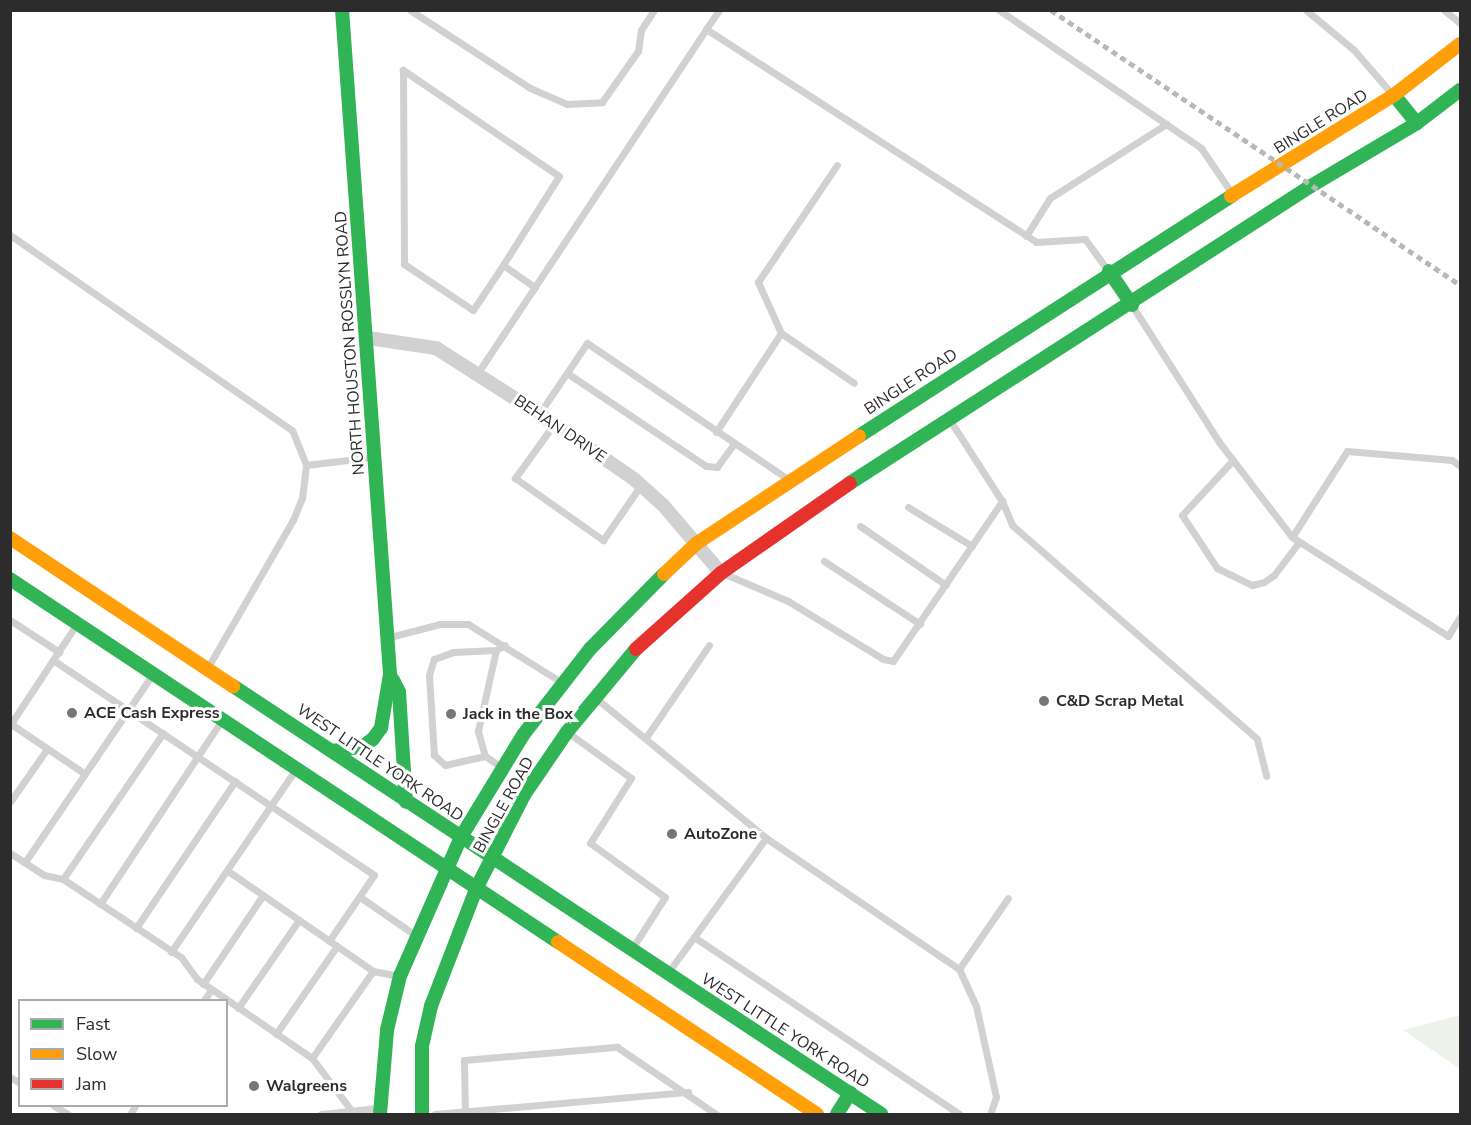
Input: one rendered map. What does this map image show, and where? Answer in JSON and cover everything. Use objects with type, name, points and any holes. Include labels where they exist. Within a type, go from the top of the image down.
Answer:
[{"type":"main road","name":"NORTH HOUSTON ROSSLYN ROAD","points":[[332,751],[363,747],[373,739],[381,728],[390,674],[368,338],[342,10]]},
{"type":"main road","name":"BINGLE ROAD","points":[[461,837],[503,768],[563,683],[634,602],[698,543],[1109,271],[1394,95],[1461,44]]},
{"type":"main road","name":"BINGLE ROAD","points":[[477,887],[524,795],[567,732],[642,642],[721,573],[820,503],[1132,305],[1311,186],[1417,123],[1461,90]]},
{"type":"main road","points":[[1394,95],[1417,123]]},
{"type":"main road","points":[[1109,271],[1132,305]]},
{"type":"main road","name":"WEST LITTLE YORK ROAD","points":[[10,538],[162,659],[223,719],[817,1114]]},
{"type":"main road","name":"WEST LITTLE YORK ROAD","points":[[10,579],[77,623],[162,659],[207,669],[882,1114]]},
{"type":"main road","name":"NORTH HOUSTON ROSSLYN ROAD","points":[[390,674],[399,692],[406,802]]},
{"type":"main road","points":[[380,1111],[387,1030],[400,976],[461,837]]},
{"type":"main road","points":[[422,1114],[422,1046],[431,1006],[477,887]]},
{"type":"main road","points":[[837,1114],[850,1093]]},
{"type":"street","name":"BEHAN DRIVE","points":[[368,338],[436,348],[539,414],[641,486],[698,543],[721,573]]},
{"type":"lane","points":[[410,10],[530,88],[567,104],[602,102],[638,51],[641,30],[654,10]]},
{"type":"lane","points":[[477,374],[719,10]]},
{"type":"lane","points":[[999,10],[1201,148],[1233,195]]},
{"type":"lane","points":[[1306,10],[1354,50],[1394,95]]},
{"type":"lane","points":[[1444,10],[1461,23]]},
{"type":"lane","points":[[706,29],[1036,242],[1085,240],[1109,271]]},
{"type":"lane","points":[[403,69],[559,176],[503,265],[472,310],[404,264],[403,69]]},
{"type":"lane","points":[[1026,236],[1050,198],[1166,124]]},
{"type":"lane","points":[[837,165],[758,282],[780,333],[854,383]]},
{"type":"lane","points":[[10,235],[292,430],[306,465],[302,498],[293,520],[207,669]]},
{"type":"lane","points":[[503,265],[535,287]]},
{"type":"lane","points":[[1132,305],[1233,460],[1292,537],[1448,636],[1461,617]]},
{"type":"lane","points":[[716,432],[780,333]]},
{"type":"lane","points":[[539,414],[587,343],[791,481]]},
{"type":"lane","points":[[567,373],[706,466],[717,467],[734,444]]},
{"type":"lane","points":[[950,420],[1002,501],[1012,525],[1257,739],[1266,776]]},
{"type":"lane","points":[[554,424],[515,478],[603,540],[641,486]]},
{"type":"lane","points":[[1292,537],[1347,451],[1452,460],[1461,466]]},
{"type":"lane","points":[[306,465],[375,456]]},
{"type":"lane","points":[[1233,460],[1182,515],[1217,568],[1252,585],[1263,582],[1274,575],[1299,542]]},
{"type":"lane","points":[[721,573],[788,600],[888,661],[898,658],[1002,501]]},
{"type":"lane","points":[[908,507],[972,546]]},
{"type":"lane","points":[[860,526],[946,585]]},
{"type":"lane","points":[[824,561],[920,624]]},
{"type":"lane","points":[[10,620],[58,652]]},
{"type":"lane","points":[[77,623],[11,724],[85,774]]},
{"type":"lane","points":[[387,638],[440,624],[468,624],[563,683]]},
{"type":"lane","points":[[485,756],[467,762],[445,765],[434,755],[429,675],[434,658],[477,650],[495,650],[505,645]]},
{"type":"lane","points":[[647,736],[709,645]]},
{"type":"lane","points":[[495,650],[478,731],[485,756],[503,768]]},
{"type":"lane","points":[[25,862],[162,659]]},
{"type":"lane","points":[[53,660],[374,875],[329,940]]},
{"type":"lane","points":[[595,697],[647,736],[766,838],[959,969],[976,1006],[996,1097],[990,1114]]},
{"type":"lane","points":[[100,904],[223,719]]},
{"type":"lane","points":[[567,732],[632,778],[590,843],[665,897],[632,949]]},
{"type":"lane","points":[[63,879],[163,733]]},
{"type":"lane","points":[[10,802],[47,749]]},
{"type":"lane","points":[[171,952],[297,768]]},
{"type":"lane","points":[[136,928],[235,781]]},
{"type":"lane","points":[[667,973],[766,838]]},
{"type":"lane","points":[[10,853],[44,875],[63,879],[136,928],[171,952],[203,984],[224,999]]},
{"type":"lane","points":[[228,871],[373,971],[400,976]]},
{"type":"lane","points":[[203,984],[263,895]]},
{"type":"lane","points":[[360,897],[417,936]]},
{"type":"lane","points":[[959,969],[1008,898]]},
{"type":"lane","points":[[238,1008],[299,920]]},
{"type":"lane","points":[[694,937],[959,1114]]},
{"type":"lane","points":[[276,1034],[337,946]]},
{"type":"lane","points":[[312,1058],[373,971]]},
{"type":"lane","points":[[205,999],[211,990]]},
{"type":"lane","points":[[228,1001],[312,1058],[351,1110]]},
{"type":"lane","points":[[465,1113],[464,1060],[617,1047],[688,1092],[716,1114]]},
{"type":"lane","points":[[435,1114],[688,1092]]},
{"type":"lane","points":[[321,1114],[351,1110],[380,1111]]},
{"type":"shaded area","points":[[1460,1015],[1460,1069],[1403,1030]]},
{"type":"railway","points":[[1051,10],[1460,285]]},
{"type":"traffic: fast","points":[[332,751],[362,747],[373,739],[381,728],[390,674],[342,10]]},
{"type":"traffic: fast","points":[[850,483],[1311,186],[1417,123],[1460,90]]},
{"type":"traffic: fast","points":[[1394,95],[1417,123]]},
{"type":"traffic: fast","points":[[859,436],[1231,196]]},
{"type":"traffic: fast","points":[[1109,271],[1132,305]]},
{"type":"traffic: fast","points":[[380,1114],[387,1030],[400,976],[461,837],[523,735],[590,649],[664,574]]},
{"type":"traffic: fast","points":[[10,579],[558,942]]},
{"type":"traffic: fast","points":[[422,1114],[422,1046],[431,1006],[477,887],[524,795],[567,732],[636,649]]},
{"type":"traffic: fast","points":[[393,680],[399,692],[406,802]]},
{"type":"traffic: fast","points":[[233,686],[881,1114]]},
{"type":"traffic: fast","points":[[837,1114],[850,1093]]},
{"type":"traffic: slow","points":[[1231,196],[1394,95],[1460,44]]},
{"type":"traffic: slow","points":[[664,574],[697,543],[859,436]]},
{"type":"traffic: slow","points":[[10,538],[233,686]]},
{"type":"traffic: slow","points":[[558,942],[817,1114]]},
{"type":"traffic: jam","points":[[636,649],[721,573],[850,483]]},
{"type":"place","name":"C&D Scrap Metal","points":[[1044,701]]},
{"type":"place","name":"ACE Cash Express","points":[[72,713]]},
{"type":"place","name":"Jack in the Box","points":[[451,714]]},
{"type":"place","name":"AutoZone","points":[[672,834]]},
{"type":"place","name":"Walgreens","points":[[254,1086]]}]
